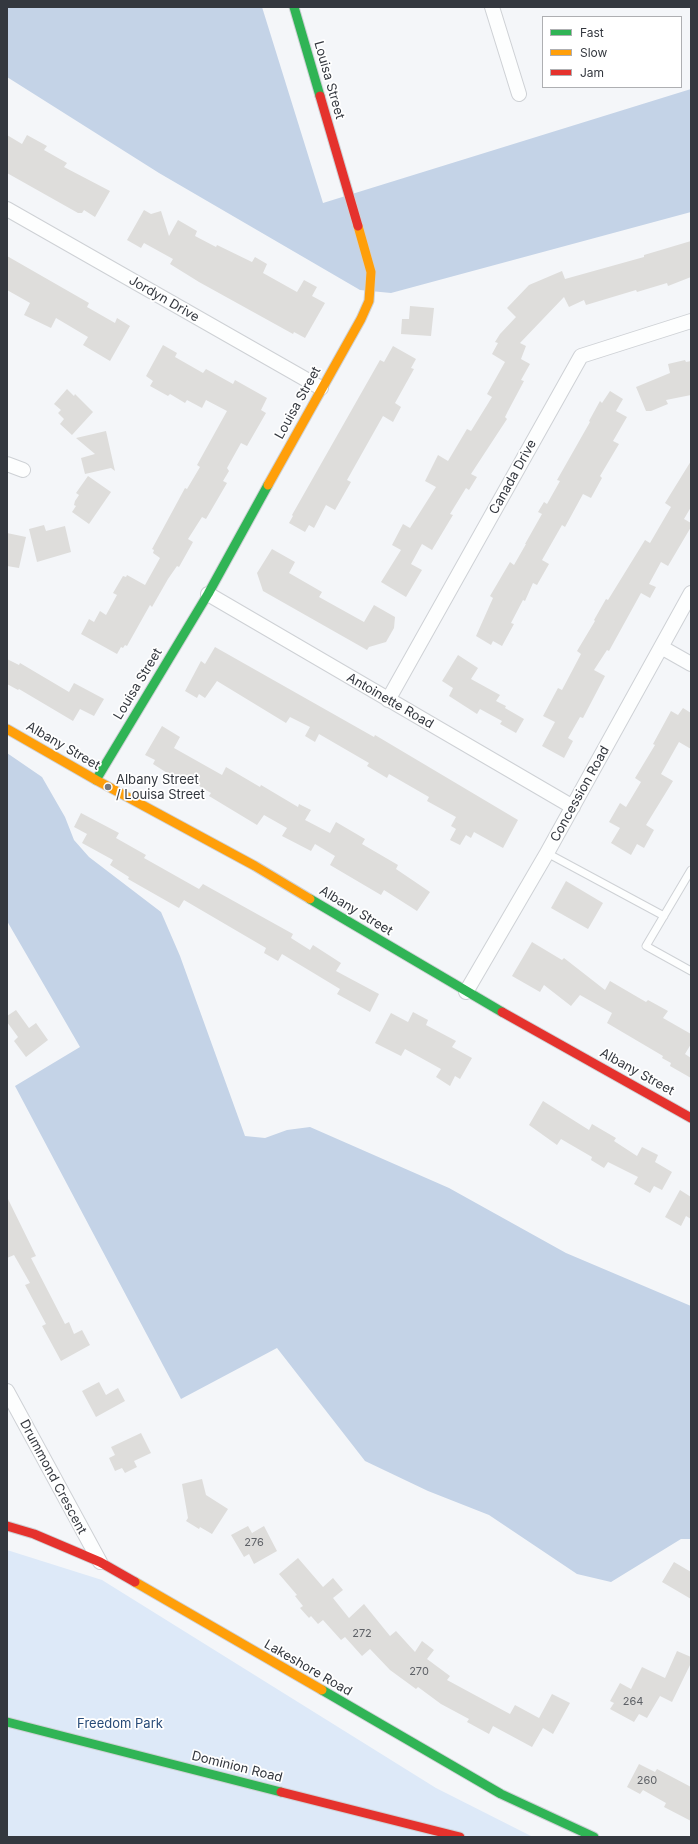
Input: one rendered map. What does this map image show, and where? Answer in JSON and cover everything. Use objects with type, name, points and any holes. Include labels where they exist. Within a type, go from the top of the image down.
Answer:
[{"type":"street","name":"Louisa Street","points":[[96,780],[208,594],[369,301],[370,272],[294,7]]},
{"type":"street","points":[[492,7],[519,94]]},
{"type":"street","name":"Jordyn Drive","points":[[7,209],[321,388]]},
{"type":"street","name":"Canada Drive","points":[[388,700],[581,356],[691,321]]},
{"type":"street","points":[[7,464],[23,470]]},
{"type":"street","name":"Concession Road","points":[[466,992],[573,807],[691,593]]},
{"type":"street","name":"Antoinette Road","points":[[208,594],[573,807]]},
{"type":"street","points":[[661,647],[691,664]]},
{"type":"street","name":"Albany Street","points":[[7,729],[96,780],[255,866],[466,992],[691,1118]]},
{"type":"street","name":"Drummond Crescent","points":[[7,1391],[100,1562]]},
{"type":"street","name":"Lakeshore Road","points":[[7,1526],[34,1534],[100,1562],[501,1794],[594,1837]]},
{"type":"street","name":"Dominion Road","points":[[7,1722],[460,1837]]},
{"type":"lane","points":[[547,853],[664,916]]},
{"type":"lane","points":[[691,870],[646,946],[691,971]]},
{"type":"green space","name":"Freedom Park","points":[[7,1550],[102,1580],[436,1788],[533,1837],[7,1837]]},
{"type":"shaded area","points":[[7,7],[262,7],[323,203],[691,89],[691,212],[391,293],[360,290],[159,173],[7,77]]},
{"type":"shaded area","points":[[7,753],[42,777],[65,817],[74,840],[89,857],[161,912],[180,956],[245,1136],[265,1138],[287,1130],[310,1127],[449,1188],[566,1253],[691,1306],[691,1539],[681,1539],[611,1582],[577,1574],[489,1515],[428,1491],[365,1461],[277,1348],[181,1399],[15,1086],[80,1047],[7,921]]},
{"type":"building","points":[[7,135],[22,144],[27,135],[47,146],[44,150],[67,163],[64,167],[110,191],[95,217],[84,210],[82,213],[78,213],[7,173]]},
{"type":"building","points":[[144,210],[151,214],[161,211],[169,236],[178,220],[197,231],[195,236],[216,247],[217,245],[252,262],[255,257],[267,264],[263,273],[297,292],[304,280],[317,287],[312,296],[325,303],[305,338],[294,332],[293,334],[199,282],[170,264],[173,259],[144,243],[141,248],[127,240]]},
{"type":"building","points":[[691,241],[691,277],[668,286],[667,283],[637,292],[636,290],[586,305],[584,300],[569,307],[564,297],[520,343],[526,346],[521,359],[530,364],[521,380],[524,381],[505,417],[507,419],[471,474],[477,477],[469,490],[466,488],[450,514],[453,515],[432,550],[422,544],[411,564],[422,570],[406,597],[381,582],[401,550],[392,545],[403,524],[410,528],[436,487],[425,481],[438,455],[448,461],[467,429],[471,431],[492,397],[487,394],[505,362],[492,354],[498,343],[495,342],[500,334],[516,317],[507,308],[529,285],[562,271],[565,279],[644,257],[644,255]]},
{"type":"building","points":[[7,256],[89,303],[87,307],[115,323],[117,318],[130,326],[110,361],[83,345],[88,337],[56,318],[51,328],[24,315],[30,303],[7,290]]},
{"type":"building","points":[[410,306],[434,308],[431,336],[401,334],[402,319],[409,319]]},
{"type":"building","points":[[163,345],[177,353],[175,357],[203,373],[206,369],[233,384],[235,380],[267,398],[261,410],[266,413],[247,446],[241,443],[227,468],[229,471],[223,481],[227,483],[206,519],[202,517],[188,539],[193,542],[179,567],[177,566],[168,579],[152,607],[150,605],[127,646],[125,645],[123,648],[121,647],[117,654],[81,634],[89,619],[94,622],[100,611],[106,615],[117,595],[113,593],[123,576],[126,577],[127,575],[145,585],[160,558],[153,553],[154,550],[152,549],[185,488],[187,489],[200,467],[197,465],[227,411],[206,400],[202,408],[187,400],[185,403],[170,394],[168,396],[150,386],[153,381],[146,376]]},
{"type":"building","points":[[393,346],[416,359],[411,368],[414,369],[395,403],[401,407],[393,422],[383,416],[347,480],[351,482],[335,510],[326,505],[314,528],[309,525],[305,532],[289,523],[293,516],[292,515],[380,360],[384,362]]},
{"type":"building","points":[[685,360],[686,362],[691,361],[691,395],[666,400],[668,404],[651,411],[646,411],[636,387],[670,373],[668,364]]},
{"type":"building","points":[[67,389],[74,396],[75,394],[93,412],[72,435],[60,424],[64,419],[58,413],[61,410],[54,404]]},
{"type":"building","points":[[610,391],[623,399],[616,411],[627,417],[613,441],[619,444],[600,476],[602,478],[591,498],[583,494],[565,527],[562,525],[542,560],[549,564],[537,585],[533,583],[525,601],[523,600],[511,623],[514,624],[502,646],[493,641],[491,645],[476,636],[493,598],[490,596],[510,562],[514,565],[542,514],[538,512],[544,502],[547,504],[560,481],[557,480],[590,422],[589,421],[600,401],[602,403]]},
{"type":"building","points":[[106,431],[115,471],[111,468],[85,474],[81,458],[95,454],[76,438]]},
{"type":"building","points":[[691,461],[691,507],[684,519],[691,523],[691,527],[668,566],[661,562],[649,584],[656,587],[650,598],[641,593],[609,651],[607,650],[594,670],[605,676],[583,718],[580,717],[568,738],[573,741],[564,758],[542,746],[555,722],[543,716],[558,688],[562,690],[581,654],[577,651],[606,599],[608,600],[645,540],[650,543],[671,507],[665,503]]},
{"type":"building","points":[[88,476],[111,492],[89,524],[72,512],[76,506],[74,505],[75,501],[79,495],[76,493]]},
{"type":"building","points":[[44,525],[46,531],[65,526],[71,552],[37,562],[29,529]]},
{"type":"building","points":[[7,533],[26,537],[19,568],[7,566]]},
{"type":"building","points":[[272,549],[295,562],[289,573],[322,592],[319,597],[364,622],[374,605],[395,617],[394,628],[386,642],[369,647],[367,650],[263,591],[257,573]]},
{"type":"building","points":[[215,647],[374,737],[375,735],[518,820],[503,848],[474,832],[471,838],[466,835],[460,845],[450,840],[456,829],[451,826],[456,817],[427,801],[429,797],[389,774],[387,778],[367,766],[369,763],[319,734],[315,742],[305,736],[310,727],[290,717],[286,723],[217,681],[205,698],[199,694],[197,698],[185,691],[201,661],[205,664]]},
{"type":"building","points":[[458,655],[478,668],[471,679],[500,695],[496,701],[506,706],[505,708],[524,719],[516,733],[500,724],[502,721],[480,709],[477,714],[449,696],[453,688],[442,681]]},
{"type":"building","points":[[7,659],[19,665],[20,663],[69,692],[74,683],[104,699],[94,716],[80,709],[73,721],[19,689],[18,690],[7,684]]},
{"type":"building","points":[[683,708],[691,713],[691,749],[679,742],[661,774],[673,781],[646,825],[654,830],[644,848],[637,844],[631,855],[611,843],[620,828],[609,822],[620,803],[626,807],[641,782],[635,778],[655,745],[653,744],[671,711],[678,715]]},
{"type":"building","points":[[162,726],[180,737],[174,748],[222,775],[226,767],[260,787],[261,785],[298,807],[299,804],[311,810],[305,820],[330,833],[336,822],[365,839],[362,844],[398,865],[396,869],[430,892],[417,911],[384,890],[381,895],[330,865],[335,856],[315,844],[311,851],[282,836],[287,828],[264,815],[257,825],[209,796],[211,793],[186,778],[183,783],[153,764],[155,760],[145,755]]},
{"type":"building","points":[[81,813],[119,833],[116,838],[146,855],[144,858],[199,889],[203,884],[293,934],[291,938],[310,950],[313,945],[341,963],[336,971],[379,994],[370,1012],[337,994],[340,989],[282,954],[278,961],[264,953],[266,948],[184,900],[179,908],[128,879],[129,877],[110,865],[113,860],[82,843],[87,834],[74,827]]},
{"type":"building","points":[[566,881],[603,903],[588,929],[551,908]]},
{"type":"building","points":[[532,942],[562,960],[564,958],[605,990],[610,981],[646,1002],[648,1000],[668,1011],[663,1018],[691,1034],[691,1044],[685,1054],[691,1058],[691,1078],[670,1066],[671,1063],[662,1058],[663,1056],[607,1023],[612,1013],[580,995],[571,1006],[544,985],[540,992],[512,976]]},
{"type":"building","points":[[16,1010],[29,1028],[36,1023],[48,1040],[26,1057],[14,1041],[18,1037],[7,1022],[7,1016]]},
{"type":"building","points":[[413,1012],[428,1020],[426,1025],[456,1041],[452,1047],[472,1058],[460,1079],[455,1076],[450,1086],[436,1077],[441,1069],[405,1049],[401,1056],[375,1043],[391,1013],[408,1022]]},
{"type":"building","points":[[543,1101],[589,1130],[592,1124],[616,1138],[614,1141],[637,1156],[642,1147],[658,1155],[655,1162],[672,1172],[662,1190],[654,1186],[650,1193],[634,1184],[638,1177],[608,1162],[604,1168],[591,1160],[592,1157],[561,1139],[557,1145],[529,1125]]},
{"type":"building","points":[[680,1190],[691,1197],[691,1219],[686,1216],[681,1226],[665,1217]]},
{"type":"building","points":[[7,1197],[36,1256],[31,1258],[65,1324],[69,1322],[74,1334],[82,1330],[90,1345],[61,1361],[42,1326],[46,1324],[25,1285],[30,1283],[14,1255],[7,1258]]},
{"type":"building","points":[[99,1382],[106,1395],[118,1388],[125,1401],[96,1417],[82,1391]]},
{"type":"building","points":[[141,1433],[151,1453],[134,1461],[137,1467],[125,1473],[122,1468],[115,1471],[109,1458],[115,1455],[111,1447]]},
{"type":"building","points":[[202,1479],[206,1495],[228,1509],[212,1534],[200,1527],[199,1529],[186,1521],[188,1518],[182,1484]]},
{"type":"building","points":[[248,1526],[252,1533],[264,1526],[277,1551],[254,1564],[249,1554],[244,1557],[231,1535]]},
{"type":"building","points":[[298,1558],[323,1587],[333,1578],[343,1590],[333,1598],[349,1618],[364,1604],[390,1636],[396,1631],[415,1652],[422,1641],[434,1650],[427,1659],[450,1676],[447,1680],[510,1714],[515,1705],[539,1718],[552,1694],[570,1703],[553,1734],[543,1728],[532,1747],[493,1726],[489,1734],[467,1722],[469,1719],[441,1704],[418,1687],[416,1689],[390,1670],[370,1649],[362,1656],[345,1637],[341,1640],[323,1620],[318,1624],[311,1616],[309,1618],[300,1608],[303,1606],[295,1596],[297,1595],[279,1574]]},
{"type":"building","points":[[674,1562],[691,1572],[691,1599],[662,1582]]},
{"type":"building","points":[[677,1651],[691,1657],[691,1663],[672,1702],[660,1696],[647,1718],[639,1714],[634,1722],[610,1709],[614,1703],[610,1701],[620,1683],[631,1689],[642,1667],[665,1678]]},
{"type":"building","points":[[639,1764],[655,1772],[657,1769],[691,1787],[691,1821],[664,1807],[666,1803],[643,1790],[640,1794],[627,1787]]},
{"type":"traffic: fast","points":[[294,7],[320,96]]},
{"type":"traffic: fast","points":[[96,780],[208,594],[268,485]]},
{"type":"traffic: fast","points":[[310,899],[502,1012]]},
{"type":"traffic: fast","points":[[322,1690],[501,1794],[594,1837]]},
{"type":"traffic: fast","points":[[7,1722],[281,1792]]},
{"type":"traffic: slow","points":[[268,485],[361,319],[369,301],[371,272],[358,226]]},
{"type":"traffic: slow","points":[[7,729],[96,780],[255,866],[310,899]]},
{"type":"traffic: slow","points":[[135,1582],[322,1690]]},
{"type":"traffic: jam","points":[[320,96],[358,226]]},
{"type":"traffic: jam","points":[[502,1012],[691,1118]]},
{"type":"traffic: jam","points":[[7,1526],[34,1534],[100,1562],[135,1582]]},
{"type":"traffic: jam","points":[[281,1792],[460,1837]]},
{"type":"place","name":"Albany Street / Louisa Street","points":[[108,787]]}]
